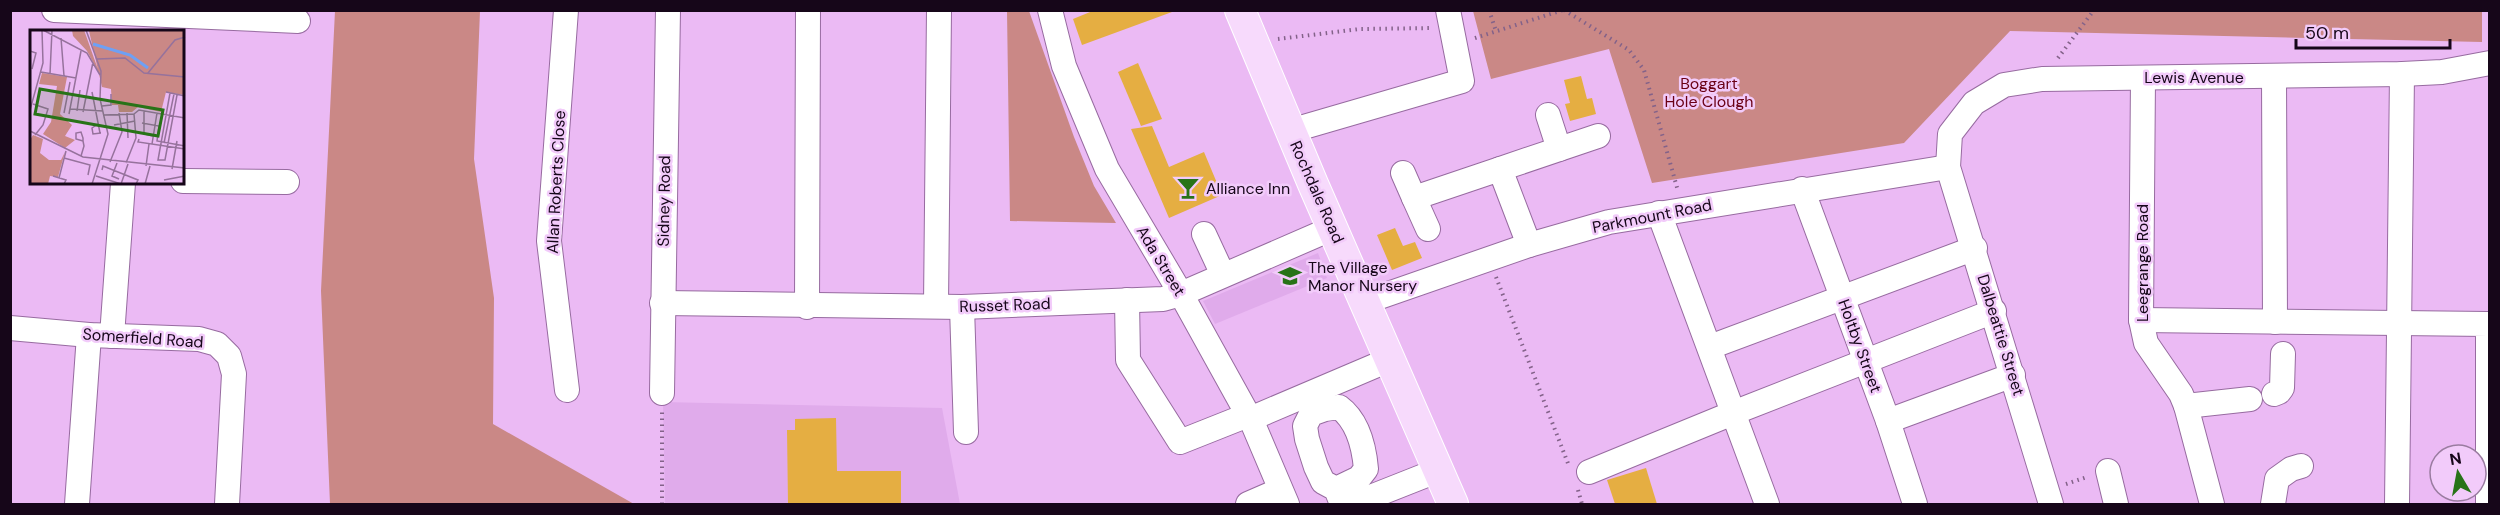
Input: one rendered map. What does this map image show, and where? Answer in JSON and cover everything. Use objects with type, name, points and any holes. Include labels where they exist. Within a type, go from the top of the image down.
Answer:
[{"type":"main road","name":"Rochdale Road","points":[[1240,10],[1290,131],[1453,504]]},
{"type":"street","points":[[54,10],[131,23],[298,21]]},
{"type":"street","name":"Allan Roberts Close","points":[[566,10],[549,241],[567,390]]},
{"type":"street","name":"Sidney Road","points":[[662,393],[668,10]]},
{"type":"street","points":[[807,306],[808,10]]},
{"type":"street","points":[[936,305],[939,10]]},
{"type":"street","name":"Ada Street","points":[[1050,10],[1064,66],[1107,169],[1181,294],[1249,417],[1283,497]]},
{"type":"street","points":[[1290,131],[1462,81],[1451,28]]},
{"type":"street","name":"Lewis Avenue","points":[[1948,167],[1950,134],[1974,103],[2004,85],[2042,79],[2402,74],[2442,72],[2490,63]]},
{"type":"street","points":[[2397,504],[2402,74]]},
{"type":"street","points":[[2274,76],[2275,322]]},
{"type":"street","name":"Leegrange Road","points":[[2143,78],[2140,320],[2146,344],[2187,406],[2212,504]]},
{"type":"street","points":[[1548,115],[1558,149]]},
{"type":"street","points":[[1414,198],[1598,136]]},
{"type":"street","name":"Parkmount Road","points":[[1365,302],[1529,245],[1609,222],[1684,208],[1948,167]]},
{"type":"street","name":"Dalbeattie Street","points":[[1948,167],[1975,248],[2049,497]]},
{"type":"street","points":[[1500,170],[1529,245]]},
{"type":"street","points":[[1403,173],[1428,229]]},
{"type":"street","points":[[184,181],[287,182]]},
{"type":"street","points":[[77,504],[123,184]]},
{"type":"street","name":"Holtby Street","points":[[1802,189],[1888,421],[1915,504]]},
{"type":"street","points":[[1659,213],[1767,504]]},
{"type":"street","name":"Russet Road","points":[[662,303],[962,307],[1163,299],[1181,294],[1333,228]]},
{"type":"street","points":[[1204,234],[1223,275]]},
{"type":"street","points":[[1710,347],[1975,248]]},
{"type":"street","points":[[1127,300],[1128,360],[1180,442],[1249,417],[1390,360]]},
{"type":"street","points":[[962,307],[966,432]]},
{"type":"street","points":[[1579,476],[1994,311]]},
{"type":"street","points":[[2140,320],[2275,322],[2399,328],[2488,324],[2488,504]]},
{"type":"street","name":"Somerfield Road","points":[[10,328],[199,339],[217,344],[229,356],[234,374],[227,504]]},
{"type":"street","points":[[2274,394],[2280,392],[2282,388],[2283,354]]},
{"type":"street","points":[[1888,421],[2013,375]]},
{"type":"street","points":[[2187,406],[2250,399]]},
{"type":"street","points":[[2272,504],[2277,479],[2291,468],[2301,466]]},
{"type":"street","points":[[1344,499],[1439,470]]},
{"type":"street","points":[[2108,471],[2116,504]]},
{"type":"street","points":[[1248,504],[1283,497]]},
{"type":"path","points":[[1490,10],[1496,31]]},
{"type":"path","points":[[1252,42],[1360,29],[1451,28],[1496,31],[1564,10],[1629,50],[1644,70],[1684,208]]},
{"type":"path","points":[[2042,79],[2094,10]]},
{"type":"path","points":[[1490,259],[1579,476],[1582,504]]},
{"type":"path","points":[[662,393],[662,504]]},
{"type":"path","points":[[2049,497],[2108,471]]},
{"type":"shaded area","points":[[1318,253],[1327,278],[1215,324],[1203,301]]},
{"type":"shaded area","points":[[663,402],[942,408],[960,504],[665,504]]},
{"type":"green space","name":"Boggart Hole Clough","points":[[2482,10],[2482,42],[2010,31],[1904,143],[1652,183],[1609,49],[1491,79],[1473,11]]},
{"type":"green space","points":[[335,11],[480,11],[474,159],[494,298],[493,424],[634,504],[330,504],[321,291]]},
{"type":"green space","points":[[1007,11],[1029,11],[1094,186],[1116,223],[1010,221]]},
{"type":"building","points":[[1095,10],[1171,10],[1172,12],[1082,45],[1073,19]]},
{"type":"building","points":[[1138,63],[1162,119],[1141,126],[1118,72]]},
{"type":"building","points":[[1581,76],[1587,99],[1592,98],[1596,114],[1570,121],[1565,104],[1570,103],[1564,80]]},
{"type":"building","name":"Alliance Inn","points":[[1152,126],[1169,167],[1204,152],[1222,195],[1169,218],[1131,129]]},
{"type":"building","points":[[1395,228],[1403,246],[1415,242],[1422,258],[1392,270],[1377,235]]},
{"type":"building","points":[[836,418],[837,471],[901,471],[901,504],[788,504],[787,430],[795,430],[795,419]]},
{"type":"building","points":[[1646,468],[1657,504],[1615,504],[1607,480]]},
{"type":"place","name":"Alliance Inn","points":[[1188,188]]},
{"type":"place","name":"The Village Manor Nursery","points":[[1290,276]]}]
